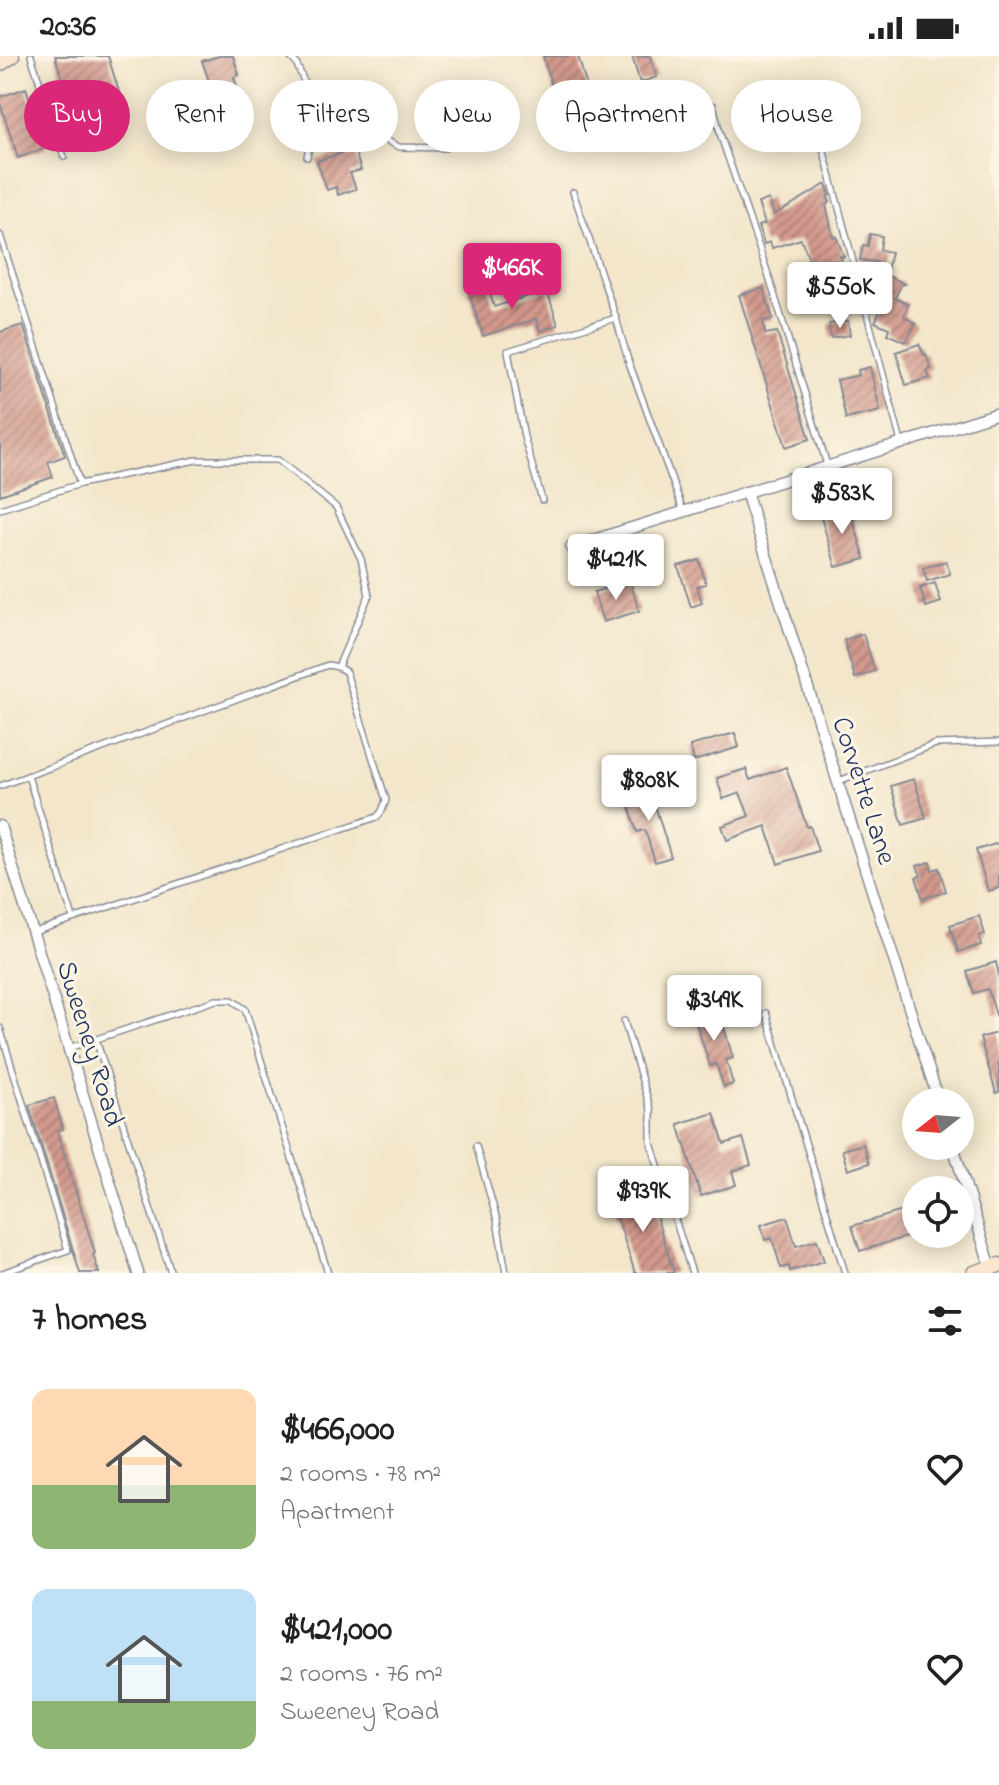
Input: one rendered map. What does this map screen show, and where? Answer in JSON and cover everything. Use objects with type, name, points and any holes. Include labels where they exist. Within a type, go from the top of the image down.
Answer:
[{"type":"street","points":[[0,64],[12,56]]},
{"type":"street","points":[[571,547],[999,413]]},
{"type":"street","name":"Corvette Lane","points":[[746,492],[935,1088]]},
{"type":"street","name":"Sweeney Road","points":[[1,831],[138,1273]]},
{"type":"street","points":[[958,1160],[995,1266],[974,1273]]},
{"type":"lane","points":[[31,56],[64,157]]},
{"type":"lane","points":[[289,56],[296,63],[303,80]]},
{"type":"lane","points":[[715,113],[827,466]]},
{"type":"lane","points":[[307,157],[308,152]]},
{"type":"lane","points":[[824,152],[902,443]]},
{"type":"lane","points":[[573,192],[628,360],[683,511]]},
{"type":"lane","points":[[0,235],[80,484]]},
{"type":"lane","points":[[542,500],[524,437],[508,351],[616,318]]},
{"type":"lane","points":[[0,509],[80,484],[196,460],[278,460],[336,507],[361,559],[369,595],[338,667]]},
{"type":"lane","points":[[0,786],[328,665],[346,672],[386,800],[377,817],[33,932]]},
{"type":"lane","points":[[838,781],[936,744],[999,742]]},
{"type":"lane","points":[[28,776],[73,918]]},
{"type":"lane","points":[[69,1049],[216,1000],[232,1000],[245,1009],[328,1273]]},
{"type":"lane","points":[[766,1013],[845,1273]]},
{"type":"lane","points":[[624,1021],[651,1110],[651,1143],[692,1273]]},
{"type":"lane","points":[[0,1028],[68,1250],[2,1273]]},
{"type":"lane","points":[[96,1040],[171,1273]]},
{"type":"lane","points":[[476,1146],[497,1220],[506,1273]]},
{"type":"building","points":[[55,56],[108,56],[115,80],[62,80]]},
{"type":"building","points":[[233,56],[239,75],[234,77],[235,80],[209,80],[202,61]]},
{"type":"building","points":[[543,56],[578,56],[585,80],[550,80]]},
{"type":"building","points":[[632,56],[650,56],[657,77],[639,80]]},
{"type":"building","points":[[24,89],[24,152],[35,152],[18,158],[0,97]]},
{"type":"building","points":[[355,152],[361,170],[350,173],[356,189],[338,195],[336,187],[327,190],[317,161]]},
{"type":"building","points":[[826,184],[830,202],[826,205],[833,237],[836,236],[844,257],[840,256],[854,297],[817,307],[810,278],[807,279],[802,268],[811,264],[801,239],[772,248],[770,242],[764,244],[758,226],[765,224],[758,203],[769,199],[774,215]]},
{"type":"building","points":[[870,234],[882,236],[880,250],[891,252],[886,275],[905,284],[901,285],[895,298],[908,304],[904,316],[916,324],[905,342],[887,334],[889,328],[875,322],[880,311],[875,309],[884,290],[873,292],[877,262],[860,260],[863,245],[868,246]]},
{"type":"building","points":[[487,284],[494,307],[547,290],[558,325],[540,331],[536,319],[483,336],[468,290]]},
{"type":"building","points":[[763,288],[773,319],[763,321],[765,334],[777,332],[810,439],[786,447],[739,295]]},
{"type":"building","points":[[848,321],[850,335],[831,338],[829,324]]},
{"type":"building","points":[[23,325],[65,456],[48,462],[53,477],[0,495],[0,332]]},
{"type":"building","points":[[919,344],[931,369],[927,371],[930,378],[906,385],[896,352]]},
{"type":"building","points":[[870,367],[880,411],[846,419],[837,380],[859,375],[858,370]]},
{"type":"building","points":[[849,506],[865,559],[836,567],[820,514]]},
{"type":"building","points":[[699,560],[706,584],[697,586],[702,603],[691,607],[678,566]]},
{"type":"building","points":[[946,561],[950,574],[927,581],[923,568]]},
{"type":"building","points":[[630,581],[639,611],[603,622],[594,592]]},
{"type":"building","points":[[935,583],[941,602],[926,607],[920,588]]},
{"type":"building","points":[[863,634],[875,671],[855,678],[844,640]]},
{"type":"building","points":[[735,733],[739,747],[694,761],[690,746]]},
{"type":"building","points":[[786,767],[818,851],[778,864],[766,826],[727,840],[722,826],[749,816],[740,793],[723,799],[717,778],[746,769],[750,780]]},
{"type":"building","points":[[914,779],[926,818],[903,825],[891,786]]},
{"type":"building","points":[[650,789],[671,857],[655,862],[645,830],[637,832],[626,796]]},
{"type":"building","points":[[999,843],[999,888],[988,891],[976,850]]},
{"type":"building","points":[[930,862],[932,870],[939,868],[946,891],[923,899],[916,877],[921,876],[917,866]]},
{"type":"building","points":[[979,916],[985,934],[979,936],[981,945],[958,952],[950,925]]},
{"type":"building","points":[[996,962],[999,1014],[996,1015],[988,989],[974,993],[967,971]]},
{"type":"building","points":[[702,1001],[711,1028],[723,1024],[733,1058],[726,1060],[733,1084],[724,1087],[716,1064],[710,1066],[690,1004]]},
{"type":"building","points":[[999,1032],[999,1092],[996,1093],[980,1038]]},
{"type":"building","points":[[54,1098],[63,1129],[57,1131],[99,1273],[80,1273],[29,1105]]},
{"type":"building","points":[[714,1113],[724,1144],[743,1138],[751,1165],[732,1171],[736,1185],[701,1196],[678,1124]]},
{"type":"building","points":[[863,1144],[869,1163],[848,1170],[842,1150]]},
{"type":"building","points":[[648,1190],[674,1273],[635,1273],[612,1201]]},
{"type":"building","points":[[902,1211],[902,1238],[860,1251],[852,1226]]},
{"type":"building","points":[[787,1217],[796,1246],[817,1240],[824,1261],[790,1271],[789,1266],[781,1268],[772,1238],[765,1240],[761,1225]]}]
